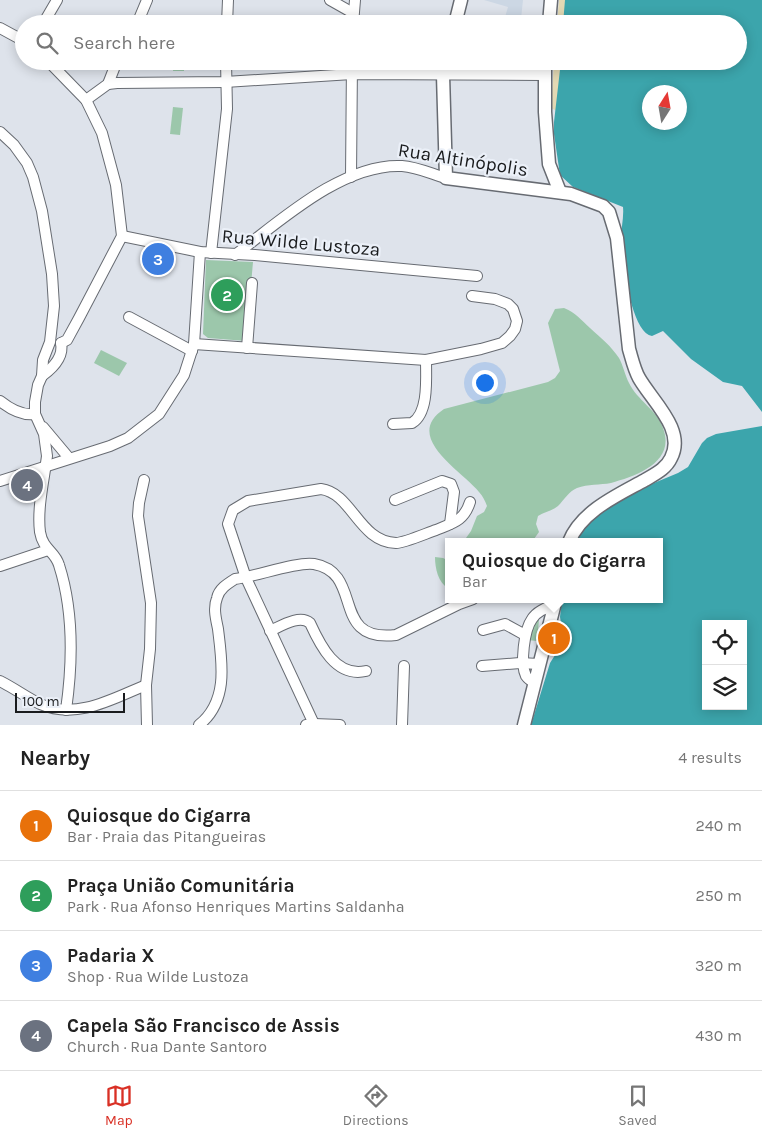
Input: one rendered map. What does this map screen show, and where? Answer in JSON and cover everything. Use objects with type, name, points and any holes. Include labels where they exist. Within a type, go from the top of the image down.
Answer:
[{"type":"main road","points":[[457,15],[461,0]]},
{"type":"main road","points":[[550,15],[551,0]]},
{"type":"main road","points":[[444,70],[446,178]]},
{"type":"main road","points":[[544,70],[549,168],[560,192]]},
{"type":"main road","points":[[533,189],[544,182],[549,168]]},
{"type":"main road","name":"Rua Altinópolis","points":[[446,178],[571,194],[603,206],[610,212],[617,238],[630,349],[634,365],[652,399],[669,420],[675,444],[674,453],[663,469],[604,504],[587,517],[571,538]]},
{"type":"main road","points":[[524,725],[555,603]]},
{"type":"street","points":[[48,15],[57,0]]},
{"type":"street","points":[[141,15],[147,0]]},
{"type":"street","points":[[227,15],[228,0]]},
{"type":"street","points":[[330,0],[355,9]]},
{"type":"street","points":[[0,28],[15,36]]},
{"type":"street","points":[[50,342],[61,343],[67,340],[122,236],[116,185],[102,133],[86,100],[57,70]]},
{"type":"street","points":[[108,84],[113,70]]},
{"type":"street","points":[[211,253],[227,109],[226,70]]},
{"type":"street","points":[[351,177],[352,70]]},
{"type":"street","points":[[86,100],[108,84],[117,83],[225,82],[352,74],[544,75]]},
{"type":"street","points":[[0,132],[14,145],[27,163],[33,177],[42,211],[54,292],[50,342],[43,360],[42,376],[36,394],[35,414],[69,458]]},
{"type":"street","name":"Rua Altinópolis","points":[[236,255],[310,200],[334,184],[351,177],[374,169],[404,166],[446,178]]},
{"type":"street","name":"Rua Wilde Lustoza","points":[[122,236],[200,252],[255,255],[477,276]]},
{"type":"street","points":[[0,481],[110,446],[128,438],[159,414],[184,375],[193,347],[200,252]]},
{"type":"street","points":[[247,348],[252,283]]},
{"type":"street","points":[[129,317],[193,347],[247,348],[426,360],[481,349],[502,343],[510,336],[515,329],[517,321],[513,309],[508,304],[496,299],[472,296]]},
{"type":"street","points":[[42,376],[54,366],[60,356],[61,343]]},
{"type":"street","points":[[43,360],[46,365],[54,366]]},
{"type":"street","points":[[393,424],[412,423],[421,415],[426,397],[426,360]]},
{"type":"street","points":[[0,402],[25,414],[35,414]]},
{"type":"street","points":[[41,424],[46,445],[46,466],[40,522],[42,541],[56,558],[60,567],[70,624],[71,669],[66,710]]},
{"type":"street","points":[[144,480],[138,516],[151,602],[150,649],[146,685],[147,725]]},
{"type":"street","points":[[395,500],[442,481],[447,482],[451,484],[454,492],[450,524]]},
{"type":"street","points":[[340,725],[310,724],[246,578],[228,524],[234,510],[248,501],[321,489],[326,490],[338,496],[360,525],[376,537],[396,543],[421,536],[460,520],[468,510],[470,502]]},
{"type":"street","points":[[0,566],[48,550]]},
{"type":"street","points":[[199,725],[214,707],[220,692],[222,662],[215,611],[217,597],[225,585],[235,579],[300,565],[319,565],[328,569],[336,577],[345,591],[356,624],[364,631],[376,636],[396,635],[462,603]]},
{"type":"street","points":[[535,683],[527,677],[524,663],[525,635],[532,618],[553,603]]},
{"type":"street","points":[[270,631],[298,619],[306,620],[310,623],[325,653],[330,658],[347,669],[361,673],[366,672]]},
{"type":"street","points":[[483,630],[505,624],[525,635]]},
{"type":"street","points":[[482,666],[524,663],[539,664]]},
{"type":"street","points":[[402,725],[404,666]]},
{"type":"street","points":[[0,681],[41,704],[56,710],[86,709],[146,685]]},
{"type":"shaded area","points":[[484,0],[523,0],[521,15],[506,15],[508,7]]},
{"type":"green space","points":[[173,107],[183,108],[180,135],[170,134]]},
{"type":"green space","points":[[206,260],[253,262],[246,341],[208,338],[203,334]]},
{"type":"green space","points":[[564,308],[578,316],[613,350],[619,358],[633,389],[660,422],[666,440],[664,450],[652,466],[632,476],[611,483],[574,489],[558,506],[538,516],[536,524],[539,532],[535,538],[466,538],[477,516],[484,512],[487,506],[480,494],[449,464],[432,442],[429,431],[433,420],[444,409],[548,382],[555,378],[560,371],[548,323],[555,309]]},
{"type":"green space","points":[[101,350],[127,363],[119,376],[94,363]]},
{"type":"green space","points":[[435,557],[445,559],[445,586],[440,579]]},
{"type":"green space","points":[[529,619],[539,620],[537,641],[527,640]]},
{"type":"sand","points":[[559,0],[568,0],[567,15],[558,15]]},
{"type":"sand","points":[[553,70],[562,70],[559,112],[551,108]]},
{"type":"water","points":[[565,0],[762,0],[762,412],[742,386],[723,382],[691,359],[663,331],[652,336],[645,332],[638,322],[633,309],[625,277],[621,239],[623,207],[573,187],[560,175],[554,134],[560,70],[747,70],[747,15],[564,15]]},
{"type":"water","points":[[762,426],[762,725],[531,725],[550,663],[564,641],[560,617],[562,603],[663,603],[663,538],[576,538],[587,521],[630,493],[688,467],[707,438],[716,434]]},
{"type":"place","name":"Padaria X","points":[[158,259]]},
{"type":"place","name":"Praça União Comunitária","points":[[227,295]]},
{"type":"place","name":"Capela São Francisco de Assis","points":[[27,485]]},
{"type":"place","name":"Quiosque do Cigarra","points":[[554,638]]}]
